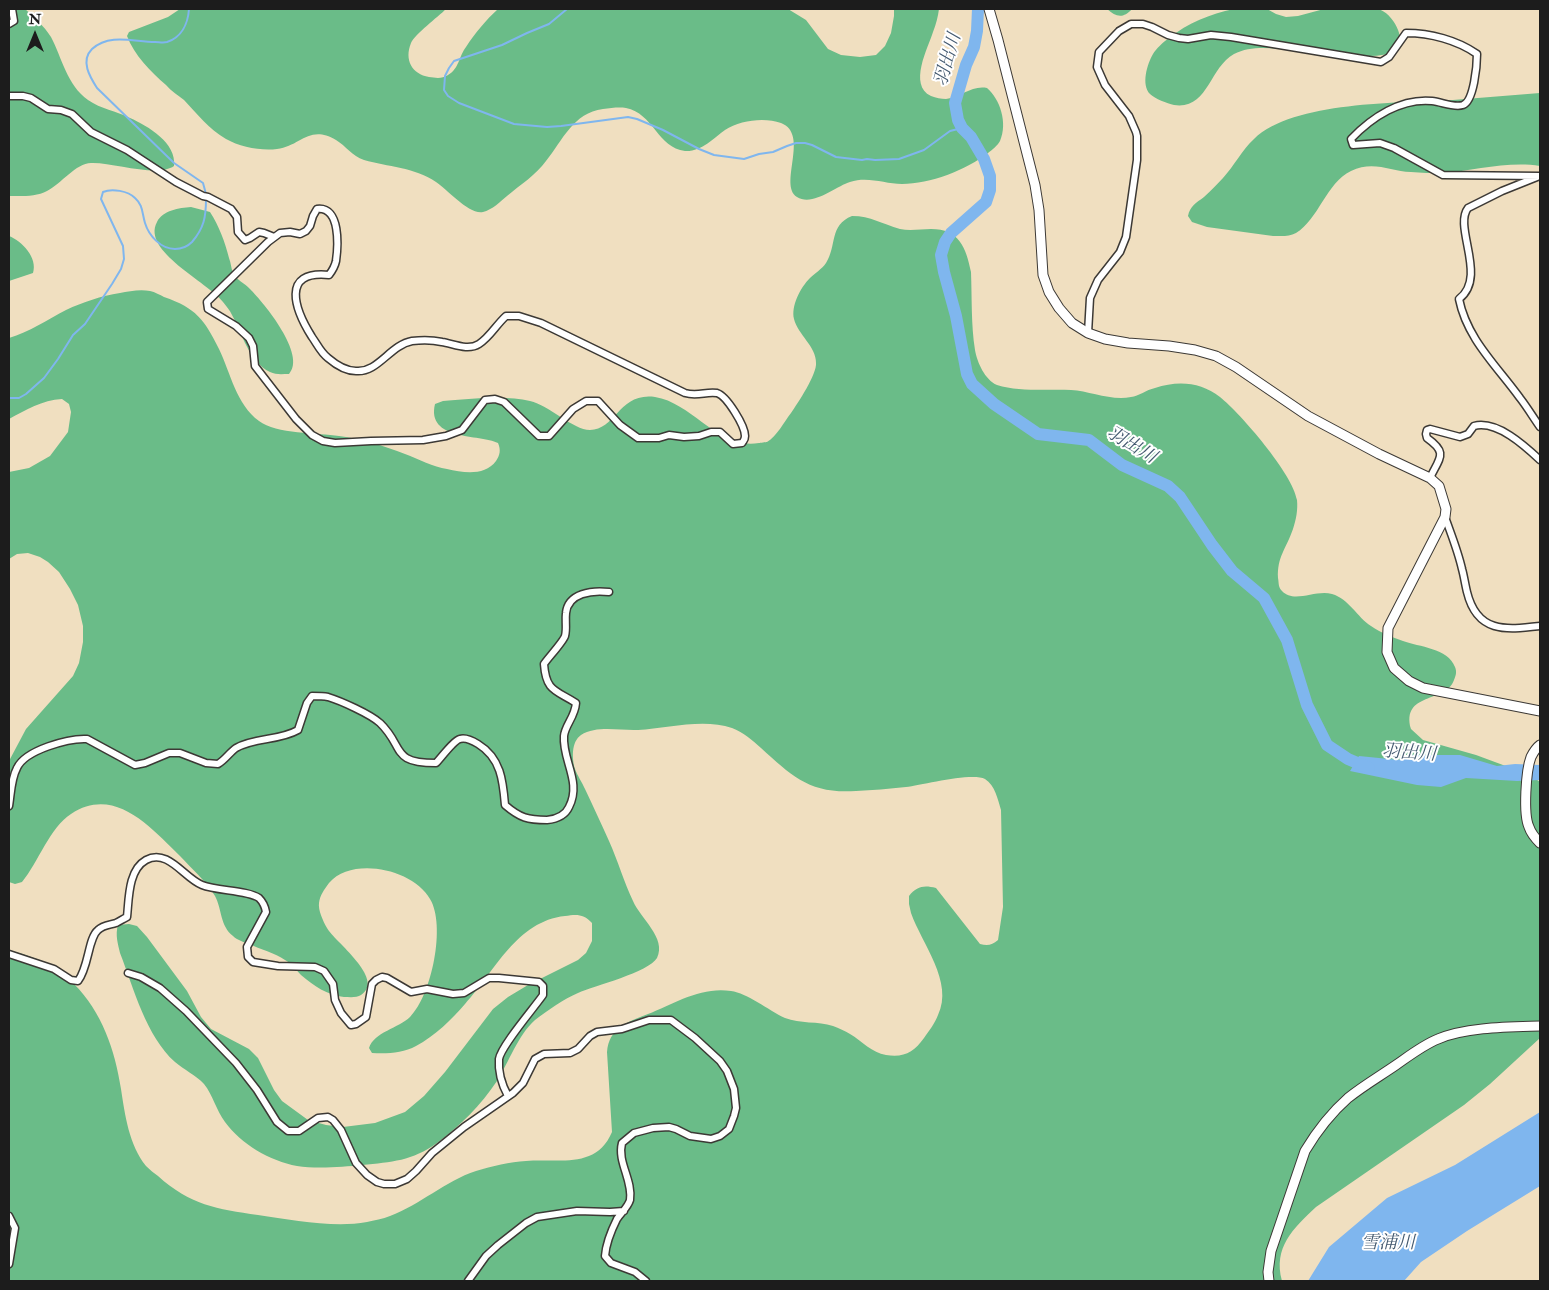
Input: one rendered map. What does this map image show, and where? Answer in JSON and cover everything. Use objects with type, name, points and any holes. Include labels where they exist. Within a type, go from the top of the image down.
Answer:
[{"type":"street","points":[[9,24],[14,22],[12,9]]},
{"type":"street","points":[[989,9],[1035,185],[1039,210],[1043,275],[1049,292],[1059,308],[1072,323],[1088,334],[1128,343],[1195,350],[1216,356],[1236,367],[1308,416],[1379,454],[1430,478],[1439,486],[1446,509],[1445,517],[1388,628],[1387,652],[1394,668],[1409,681],[1423,688],[1540,711]]},
{"type":"street","points":[[1088,334],[1090,298],[1098,280],[1120,252],[1126,237],[1137,160],[1136,132],[1129,116],[1104,85],[1097,67],[1099,52],[1119,30],[1131,24],[1143,24],[1179,38],[1188,39],[1211,35],[1231,37],[1381,62],[1389,57],[1406,33],[1435,36],[1467,47],[1477,54],[1477,68],[1469,100],[1464,104],[1456,105],[1431,101],[1410,102],[1397,106],[1382,114],[1359,131],[1351,139],[1353,145],[1380,143],[1394,148],[1443,175],[1540,176]]},
{"type":"street","points":[[9,96],[31,98],[48,108],[72,114],[91,132],[127,150],[176,182],[232,209],[237,217],[238,232],[245,240],[259,232],[274,237]]},
{"type":"street","points":[[1540,176],[1502,191],[1468,208],[1465,212],[1464,230],[1470,256],[1470,283],[1459,299],[1462,311],[1480,348],[1522,399],[1531,416],[1540,427]]},
{"type":"street","points":[[317,209],[328,212],[334,220],[338,230],[336,262],[333,270],[329,275],[318,274],[306,277],[298,282],[295,290],[295,302],[308,331],[322,352],[346,369],[355,371],[365,370],[398,347],[409,342],[435,341],[454,346],[477,346],[488,338],[506,316],[519,316],[541,323],[685,393],[694,396],[718,393],[727,400],[742,425],[745,435],[744,441],[733,444],[720,432],[711,432],[699,436],[669,435],[659,438],[638,438],[620,425],[598,401],[586,401],[573,409],[549,436],[539,436],[504,402],[495,399],[485,400],[462,430],[446,436],[423,440],[334,444],[323,441],[312,435],[296,419],[255,366],[253,346],[250,338],[236,326],[208,310],[207,302],[274,237],[280,233],[300,234],[306,231],[317,209]]},
{"type":"street","points":[[1430,478],[1440,456],[1438,446],[1427,438],[1426,434],[1430,429],[1460,437],[1478,425],[1499,429],[1522,443],[1540,460]]},
{"type":"street","points":[[1445,517],[1463,570],[1467,593],[1481,620],[1501,628],[1540,626]]},
{"type":"street","points":[[9,806],[17,767],[34,752],[80,738],[87,739],[135,765],[169,753],[180,753],[206,763],[218,764],[236,749],[289,735],[298,730],[307,704],[312,696],[326,696],[354,708],[379,722],[403,757],[409,760],[436,763],[456,741],[461,738],[470,740],[483,747],[494,759],[500,770],[505,805],[523,818],[534,820],[561,817],[568,811],[574,790],[573,776],[564,743],[564,733],[575,712],[576,704],[554,690],[548,683],[545,677],[544,664],[565,636],[567,606],[572,598],[580,594],[609,592]]},
{"type":"street","points":[[1540,745],[1536,748],[1530,759],[1525,798],[1525,813],[1529,827],[1540,843]]},
{"type":"street","points":[[9,954],[54,969],[71,980],[78,981],[84,975],[96,930],[127,917],[132,879],[143,861],[152,857],[166,859],[202,885],[258,898],[264,904],[266,912],[247,947],[248,957],[253,962],[315,968],[324,971],[333,984],[335,1000],[351,1025],[366,1017],[372,984],[382,977],[411,992],[427,989],[453,994],[464,993],[489,978],[539,982],[543,986],[543,995],[504,1047],[499,1058],[499,1071],[503,1087],[508,1096]]},
{"type":"street","points":[[128,973],[141,976],[160,988],[186,1011],[236,1063],[257,1090],[277,1122],[288,1131],[299,1131],[318,1118],[328,1117],[341,1130],[356,1163],[367,1175],[377,1182],[384,1184],[395,1184],[407,1179],[432,1153],[464,1126],[508,1096],[522,1084],[535,1059],[544,1054],[570,1053],[578,1049],[590,1036],[597,1032],[622,1029],[649,1020],[671,1020],[695,1038],[720,1061],[727,1071],[734,1089],[736,1108],[729,1129],[720,1136],[711,1139],[690,1136],[669,1127],[653,1128],[634,1133],[622,1143],[620,1148],[621,1156],[631,1188],[630,1202],[618,1218],[606,1244],[605,1256],[611,1263],[635,1272],[646,1281]]},
{"type":"street","points":[[1269,1281],[1268,1272],[1271,1252],[1305,1151],[1331,1114],[1349,1097],[1438,1038],[1490,1028],[1540,1026]]},
{"type":"street","points":[[468,1281],[486,1256],[526,1223],[537,1218],[577,1211],[624,1211]]},
{"type":"street","points":[[9,1216],[15,1228],[9,1264]]},
{"type":"green space","points":[[9,9],[25,9],[45,29],[51,37],[70,79],[88,100],[130,118],[160,136],[171,150],[174,166],[166,169],[146,170],[100,163],[85,164],[43,193],[28,196],[9,196]]},
{"type":"green space","points":[[180,9],[446,9],[413,39],[408,55],[411,65],[418,73],[439,78],[452,72],[473,37],[498,9],[788,9],[806,20],[828,49],[841,55],[860,57],[876,55],[885,46],[891,33],[894,9],[939,9],[921,66],[921,84],[924,91],[931,96],[946,99],[976,88],[987,88],[996,98],[999,105],[1003,119],[1002,134],[1000,141],[990,152],[959,170],[936,179],[902,184],[857,180],[844,184],[817,198],[803,199],[797,197],[792,191],[793,138],[789,129],[781,123],[768,120],[753,120],[738,124],[725,130],[702,147],[685,151],[668,144],[643,116],[635,111],[626,108],[603,109],[584,116],[576,122],[533,175],[493,207],[483,212],[477,212],[458,201],[441,185],[428,177],[410,170],[364,160],[336,140],[327,136],[312,135],[285,147],[258,149],[232,142],[214,131],[184,100],[149,69],[134,50],[127,36],[129,32],[168,17]]},
{"type":"green space","points":[[1107,9],[1132,9],[1123,16],[1120,16],[1113,14]]},
{"type":"green space","points":[[1234,9],[1267,9],[1286,17],[1324,9],[1378,9],[1384,11],[1397,27],[1400,47],[1397,52],[1377,56],[1334,55],[1274,48],[1249,49],[1234,54],[1226,60],[1201,95],[1194,101],[1185,105],[1174,105],[1150,94],[1145,80],[1154,52],[1176,33],[1192,24],[1208,16]]},
{"type":"green space","points":[[1540,93],[1540,166],[1503,165],[1442,173],[1411,172],[1374,166],[1359,168],[1342,177],[1304,227],[1288,236],[1273,236],[1207,227],[1192,222],[1188,216],[1192,207],[1223,178],[1254,139],[1272,127],[1294,117],[1348,106]]},
{"type":"green space","points":[[191,207],[210,212],[221,234],[234,275],[256,296],[282,330],[292,355],[293,365],[289,374],[272,373],[263,367],[251,354],[231,313],[223,302],[178,265],[158,244],[155,233],[157,222],[160,218],[172,210]]},
{"type":"green space","points":[[852,216],[871,219],[900,229],[941,230],[955,236],[960,241],[967,255],[971,272],[973,331],[976,355],[985,375],[997,385],[1024,389],[1071,390],[1123,398],[1164,385],[1181,383],[1197,385],[1220,397],[1253,430],[1265,445],[1286,475],[1297,500],[1294,526],[1279,564],[1278,578],[1282,591],[1287,595],[1293,596],[1326,593],[1338,596],[1366,622],[1379,631],[1403,641],[1440,652],[1451,661],[1456,670],[1454,680],[1442,692],[1418,703],[1412,709],[1410,717],[1411,729],[1423,740],[1476,755],[1530,775],[1540,782],[1540,1038],[1464,1105],[1316,1207],[1293,1231],[1283,1248],[1280,1258],[1282,1281],[9,1281],[9,950],[53,966],[65,975],[84,995],[100,1019],[111,1046],[126,1119],[135,1149],[146,1166],[170,1186],[193,1200],[217,1208],[313,1223],[354,1224],[384,1218],[401,1211],[465,1175],[482,1169],[501,1164],[538,1160],[575,1160],[596,1152],[605,1144],[612,1132],[607,1052],[611,1037],[626,1023],[699,993],[720,990],[737,992],[785,1018],[827,1024],[837,1028],[881,1054],[898,1056],[908,1053],[920,1043],[930,1030],[942,1002],[942,990],[935,963],[911,913],[909,896],[921,887],[936,888],[980,944],[985,945],[992,944],[998,940],[1003,907],[1001,810],[994,789],[985,779],[969,777],[874,790],[826,790],[803,782],[744,734],[721,725],[685,724],[638,730],[602,729],[587,732],[581,735],[575,742],[573,760],[575,769],[609,841],[636,908],[656,936],[659,951],[657,958],[644,968],[633,973],[573,995],[535,1020],[524,1033],[491,1090],[477,1107],[446,1136],[419,1154],[383,1163],[338,1167],[297,1166],[267,1156],[248,1144],[232,1130],[219,1113],[204,1084],[175,1062],[156,1039],[142,1011],[120,953],[117,936],[118,925],[129,924],[137,926],[187,991],[201,1017],[211,1029],[249,1049],[258,1058],[274,1090],[282,1101],[308,1120],[343,1127],[375,1123],[405,1112],[424,1096],[445,1072],[493,1009],[508,997],[578,960],[586,953],[592,941],[592,923],[583,916],[573,915],[548,920],[533,927],[508,949],[465,1004],[436,1032],[416,1046],[400,1052],[372,1053],[369,1048],[376,1038],[405,1021],[418,1007],[425,993],[434,960],[437,942],[435,911],[430,899],[422,889],[410,880],[382,870],[367,868],[352,870],[339,875],[329,883],[321,895],[319,909],[325,925],[356,960],[367,980],[367,988],[357,997],[338,996],[321,989],[301,975],[290,963],[235,937],[229,932],[223,922],[215,896],[203,880],[157,834],[131,814],[117,807],[103,804],[87,806],[71,814],[50,836],[22,882],[15,884],[9,882],[9,761],[26,729],[73,676],[79,663],[83,642],[83,626],[78,605],[70,589],[59,572],[48,562],[28,553],[17,554],[9,559],[9,472],[29,468],[50,456],[68,432],[71,412],[69,404],[62,399],[34,406],[9,419],[9,338],[31,329],[79,304],[131,291],[152,291],[192,310],[203,322],[219,349],[239,397],[251,414],[259,421],[286,431],[339,436],[364,441],[397,451],[436,467],[460,472],[474,472],[486,469],[496,461],[500,450],[498,443],[456,434],[446,430],[439,424],[434,416],[435,404],[443,401],[499,398],[520,399],[537,403],[576,426],[590,430],[606,424],[625,405],[633,400],[643,397],[655,397],[669,401],[682,408],[731,440],[744,443],[767,442],[777,433],[798,403],[816,368],[813,351],[794,319],[793,314],[797,297],[806,282],[826,263],[837,230],[845,220]]},
{"type":"green space","points":[[9,236],[24,246],[31,256],[34,267],[33,273],[9,281]]},
{"type":"water","points":[[1411,755],[1460,755],[1497,766],[1515,764],[1540,765],[1540,780],[1517,781],[1466,778],[1441,787],[1417,785],[1350,771],[1359,756],[1399,760]]},
{"type":"water","name":"雪浦川","points":[[1540,1112],[1540,1186],[1421,1262],[1404,1281],[1308,1281],[1329,1247],[1387,1198],[1455,1165]]},
{"type":"waterway","points":[[189,9],[183,29],[172,40],[167,42],[106,41],[92,49],[88,54],[86,64],[97,88],[174,163],[203,183],[206,194]]},
{"type":"waterway","points":[[567,9],[549,24],[502,45],[454,61],[445,76],[444,90],[448,96],[459,103],[514,124],[547,127],[628,117],[663,130],[714,155],[744,159],[773,152],[796,143],[812,145],[836,157],[862,160],[899,159],[924,150],[950,131],[962,128]]},
{"type":"waterway","name":"羽出川","points":[[978,9],[974,47],[966,65],[955,103],[958,120],[962,128],[971,137],[984,159],[990,176],[990,190],[986,202],[951,233],[945,242],[941,255],[956,316],[967,374],[972,384],[994,404],[1038,434],[1089,440],[1122,465],[1168,486],[1180,497],[1232,571],[1264,598],[1287,640],[1307,705],[1327,745],[1348,759],[1369,768]]},
{"type":"waterway","points":[[9,398],[19,398],[44,378],[73,335],[85,324],[121,269],[124,259],[123,246],[101,199],[103,192],[115,190],[132,196],[140,203],[147,228],[156,241],[165,247],[175,249],[188,245],[199,232],[205,217],[206,199]]}]
